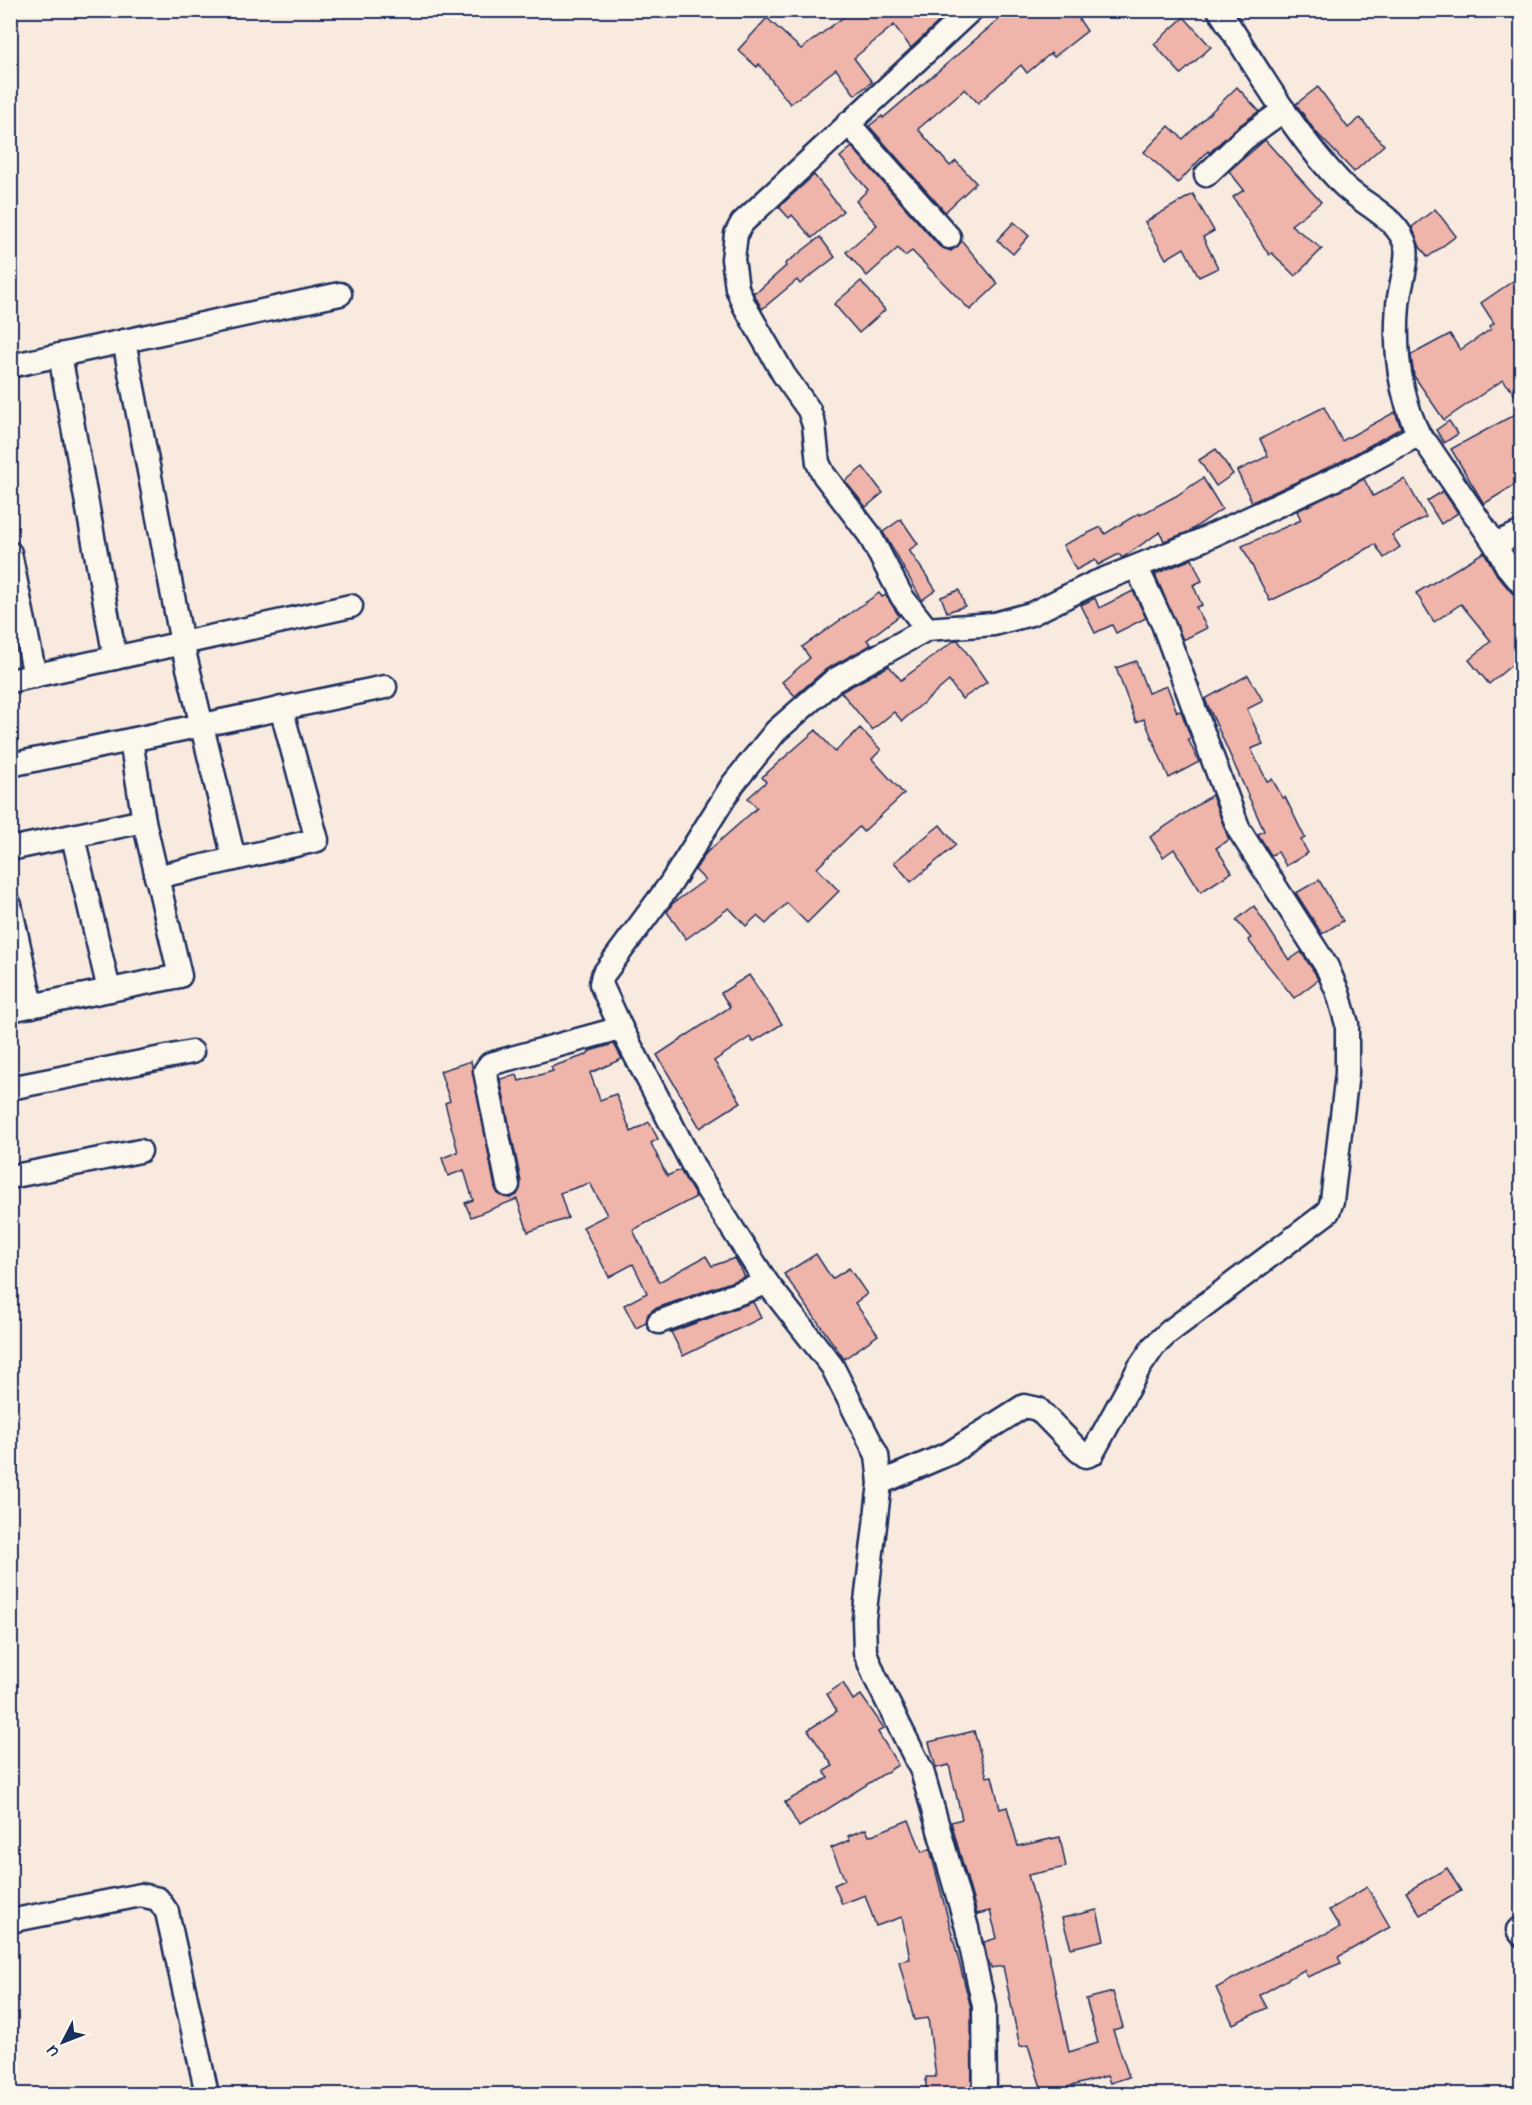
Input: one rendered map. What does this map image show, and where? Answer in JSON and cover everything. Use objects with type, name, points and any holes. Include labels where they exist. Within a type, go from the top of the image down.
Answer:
[{"type":"street","points":[[927,629],[902,597],[869,534],[824,475],[818,463],[814,425],[809,410],[771,354],[744,305],[734,273],[733,245],[742,223],[971,10]]},
{"type":"street","points":[[1219,10],[1310,148],[1334,175],[1389,222],[1402,237],[1406,247],[1398,306],[1397,346],[1403,399],[1420,437],[1521,584]]},
{"type":"street","points":[[1206,175],[1245,138],[1284,110]]},
{"type":"street","points":[[848,123],[950,237]]},
{"type":"street","points":[[10,366],[340,294]]},
{"type":"street","points":[[124,341],[182,643],[200,726],[234,859]]},
{"type":"street","points":[[60,355],[115,658]]},
{"type":"street","points":[[985,2094],[984,2006],[968,1928],[922,1771],[874,1677],[865,1652],[864,1619],[880,1483],[877,1455],[832,1366],[767,1283],[697,1173],[621,1028],[601,984],[603,975],[671,883],[733,784],[776,731],[833,681],[927,629],[1011,621],[1092,584],[1137,568],[1346,474],[1412,438],[1420,437]]},
{"type":"street","points":[[1495,544],[1521,532]]},
{"type":"street","points":[[10,553],[35,676]]},
{"type":"street","points":[[880,1483],[950,1454],[1009,1413],[1024,1406],[1038,1408],[1079,1451],[1086,1456],[1092,1454],[1139,1368],[1154,1346],[1169,1332],[1328,1212],[1332,1201],[1347,1073],[1347,1024],[1338,993],[1327,967],[1239,830],[1163,624],[1137,568]]},
{"type":"street","points":[[10,681],[351,606]]},
{"type":"street","points":[[10,765],[385,687]]},
{"type":"street","points":[[156,877],[316,840],[281,708]]},
{"type":"street","points":[[10,905],[21,1008],[180,976],[144,821],[131,740]]},
{"type":"street","points":[[10,849],[144,821]]},
{"type":"street","points":[[73,837],[109,990]]},
{"type":"street","points":[[508,1185],[486,1071],[490,1064],[621,1028]]},
{"type":"street","points":[[10,1088],[192,1052]]},
{"type":"street","points":[[10,1177],[140,1151]]},
{"type":"street","points":[[659,1322],[767,1283]]},
{"type":"street","points":[[10,1921],[141,1895],[158,1899],[167,1912],[207,2094]]},
{"type":"building","points":[[853,10],[951,10],[911,48],[894,25],[854,58],[872,82],[855,95],[836,69],[790,104],[759,64],[757,67],[738,50],[767,18],[801,49]]},
{"type":"building","points":[[1010,10],[1073,10],[1087,31],[1054,57],[1051,53],[1027,73],[1021,65],[978,103],[965,89],[918,129],[950,166],[956,161],[976,183],[945,212],[869,126],[882,116],[883,118]]},
{"type":"building","points":[[1184,17],[1211,47],[1181,74],[1154,44]]},
{"type":"building","points":[[1237,87],[1259,111],[1209,153],[1208,151],[1178,183],[1144,152],[1169,126],[1183,139]]},
{"type":"building","points":[[1318,87],[1348,128],[1360,118],[1384,145],[1354,172],[1315,131],[1296,104]]},
{"type":"building","points":[[1265,140],[1321,202],[1291,225],[1322,249],[1295,276],[1272,253],[1269,255],[1233,197],[1244,190],[1229,171]]},
{"type":"building","points":[[852,147],[939,246],[951,251],[962,241],[998,284],[970,310],[912,251],[905,256],[898,248],[867,276],[846,252],[877,225],[856,201],[868,190],[840,157]]},
{"type":"building","points":[[814,175],[843,211],[812,238],[792,215],[789,218],[779,207]]},
{"type":"building","points":[[1193,194],[1214,231],[1203,237],[1218,268],[1199,277],[1184,248],[1166,259],[1145,222]]},
{"type":"building","points":[[1435,209],[1456,236],[1428,257],[1420,247],[1412,227]]},
{"type":"building","points":[[1014,222],[1029,236],[1013,254],[997,240]]},
{"type":"building","points":[[820,237],[835,257],[800,284],[797,280],[762,309],[753,292],[758,291],[786,266],[785,264]]},
{"type":"building","points":[[861,281],[885,310],[859,333],[834,304]]},
{"type":"building","points":[[1513,281],[1521,294],[1521,402],[1503,380],[1444,420],[1414,376],[1411,355],[1450,334],[1460,350],[1491,329],[1490,326],[1494,323],[1481,303]]},
{"type":"building","points":[[1324,407],[1342,441],[1395,412],[1401,428],[1340,462],[1252,502],[1237,471],[1268,456],[1260,439]]},
{"type":"building","points":[[1521,411],[1521,481],[1484,504],[1451,449]]},
{"type":"building","points":[[1449,421],[1458,434],[1444,443],[1436,430]]},
{"type":"building","points":[[1216,449],[1233,474],[1216,486],[1199,460]]},
{"type":"building","points":[[863,467],[883,493],[866,507],[845,481]]},
{"type":"building","points":[[1203,478],[1222,509],[1188,532],[1164,541],[1160,532],[1122,558],[1119,554],[1098,565],[1095,560],[1076,570],[1063,545],[1101,527],[1105,534],[1139,513],[1140,515],[1176,496]]},
{"type":"building","points":[[1364,479],[1373,496],[1405,479],[1426,517],[1392,535],[1400,547],[1384,558],[1375,544],[1322,576],[1270,601],[1242,546],[1301,520],[1297,511]]},
{"type":"building","points":[[1443,491],[1458,513],[1441,524],[1427,501]]},
{"type":"building","points":[[901,519],[918,544],[909,550],[936,590],[922,600],[883,532]]},
{"type":"building","points":[[1484,552],[1497,575],[1512,593],[1521,597],[1521,675],[1513,664],[1489,684],[1469,660],[1491,641],[1461,604],[1434,622],[1416,593]]},
{"type":"building","points":[[1192,559],[1202,581],[1193,585],[1202,605],[1196,607],[1207,628],[1183,640],[1155,574]]},
{"type":"building","points":[[959,590],[965,606],[947,612],[941,597]]},
{"type":"building","points":[[1133,591],[1146,618],[1116,633],[1112,625],[1095,633],[1081,605],[1095,598],[1099,608]]},
{"type":"building","points":[[879,593],[882,597],[886,595],[899,616],[867,640],[871,645],[826,669],[795,696],[782,682],[810,658],[802,647]]},
{"type":"building","points":[[958,640],[987,682],[962,699],[949,681],[902,721],[894,712],[872,730],[841,692],[889,666],[901,680]]},
{"type":"building","points":[[1136,661],[1148,693],[1167,686],[1177,712],[1181,711],[1191,738],[1188,739],[1199,762],[1169,778],[1144,719],[1136,722],[1116,668]]},
{"type":"building","points":[[1248,675],[1263,701],[1247,709],[1263,744],[1251,749],[1267,781],[1272,779],[1283,798],[1285,797],[1305,838],[1301,840],[1308,853],[1286,866],[1278,852],[1271,855],[1258,834],[1264,831],[1205,699]]},
{"type":"building","points":[[860,728],[881,750],[872,759],[904,794],[863,832],[859,827],[817,868],[839,891],[807,923],[787,903],[766,924],[757,916],[746,926],[729,908],[686,939],[667,912],[672,904],[705,880],[695,870],[706,853],[757,808],[748,798],[766,782],[762,777],[816,730],[835,752]]},
{"type":"building","points":[[1212,795],[1229,840],[1216,848],[1232,872],[1201,892],[1174,849],[1163,857],[1150,837]]},
{"type":"building","points":[[940,825],[956,845],[911,882],[894,862]]},
{"type":"building","points":[[1319,880],[1343,921],[1322,934],[1296,893]]},
{"type":"building","points":[[1254,906],[1289,960],[1301,952],[1315,973],[1318,980],[1294,998],[1248,940],[1251,938],[1236,920]]},
{"type":"building","points":[[749,975],[782,1024],[753,1042],[750,1037],[714,1061],[741,1102],[700,1128],[657,1055],[730,1007],[721,993]]},
{"type":"building","points":[[614,1044],[622,1059],[590,1073],[600,1100],[616,1094],[631,1132],[649,1122],[658,1139],[651,1143],[667,1176],[680,1170],[696,1197],[633,1230],[659,1282],[706,1256],[712,1266],[735,1258],[745,1277],[654,1309],[648,1314],[646,1323],[636,1328],[624,1305],[647,1293],[633,1264],[609,1277],[583,1227],[607,1215],[590,1183],[560,1193],[568,1218],[528,1232],[517,1199],[471,1217],[465,1203],[473,1200],[464,1170],[448,1176],[442,1158],[458,1152],[445,1103],[450,1101],[440,1071],[471,1061],[495,1188],[498,1194],[510,1198],[517,1195],[521,1182],[500,1079],[517,1075],[519,1081],[553,1071],[551,1067]]},
{"type":"building","points":[[816,1254],[832,1279],[849,1268],[867,1294],[855,1303],[878,1335],[844,1359],[784,1274]]},
{"type":"building","points":[[753,1302],[761,1318],[683,1356],[671,1332]]},
{"type":"building","points":[[843,1683],[853,1700],[861,1695],[884,1728],[878,1732],[898,1765],[799,1827],[785,1802],[828,1778],[824,1771],[833,1766],[808,1730],[837,1711],[827,1694]]},
{"type":"building","points":[[974,1731],[987,1777],[992,1776],[1000,1809],[1007,1807],[1018,1846],[1060,1837],[1066,1867],[1028,1875],[1042,1923],[1069,2052],[1098,2043],[1086,1999],[1113,1992],[1123,2027],[1113,2030],[1129,2077],[1110,2083],[1107,2076],[1043,2094],[1028,2045],[1020,2047],[1003,1966],[991,1968],[987,1958],[984,1942],[997,1938],[990,1911],[977,1914],[951,1822],[962,1819],[949,1765],[936,1768],[929,1742]]},
{"type":"building","points":[[909,1820],[922,1852],[930,1849],[971,2008],[972,2094],[926,2094],[926,2077],[936,2077],[928,2018],[914,2020],[899,1961],[910,1959],[902,1917],[876,1926],[865,1895],[842,1904],[834,1885],[845,1880],[831,1848],[850,1840],[848,1836],[866,1829],[869,1836]]},
{"type":"building","points":[[1447,1868],[1461,1891],[1420,1915],[1406,1892]]},
{"type":"building","points":[[1367,1887],[1390,1927],[1338,1957],[1341,1963],[1307,1977],[1304,1970],[1260,1995],[1267,2008],[1233,2024],[1216,1988],[1290,1948],[1340,1928],[1329,1910]]},
{"type":"building","points":[[1097,1910],[1104,1940],[1071,1948],[1062,1918]]}]
